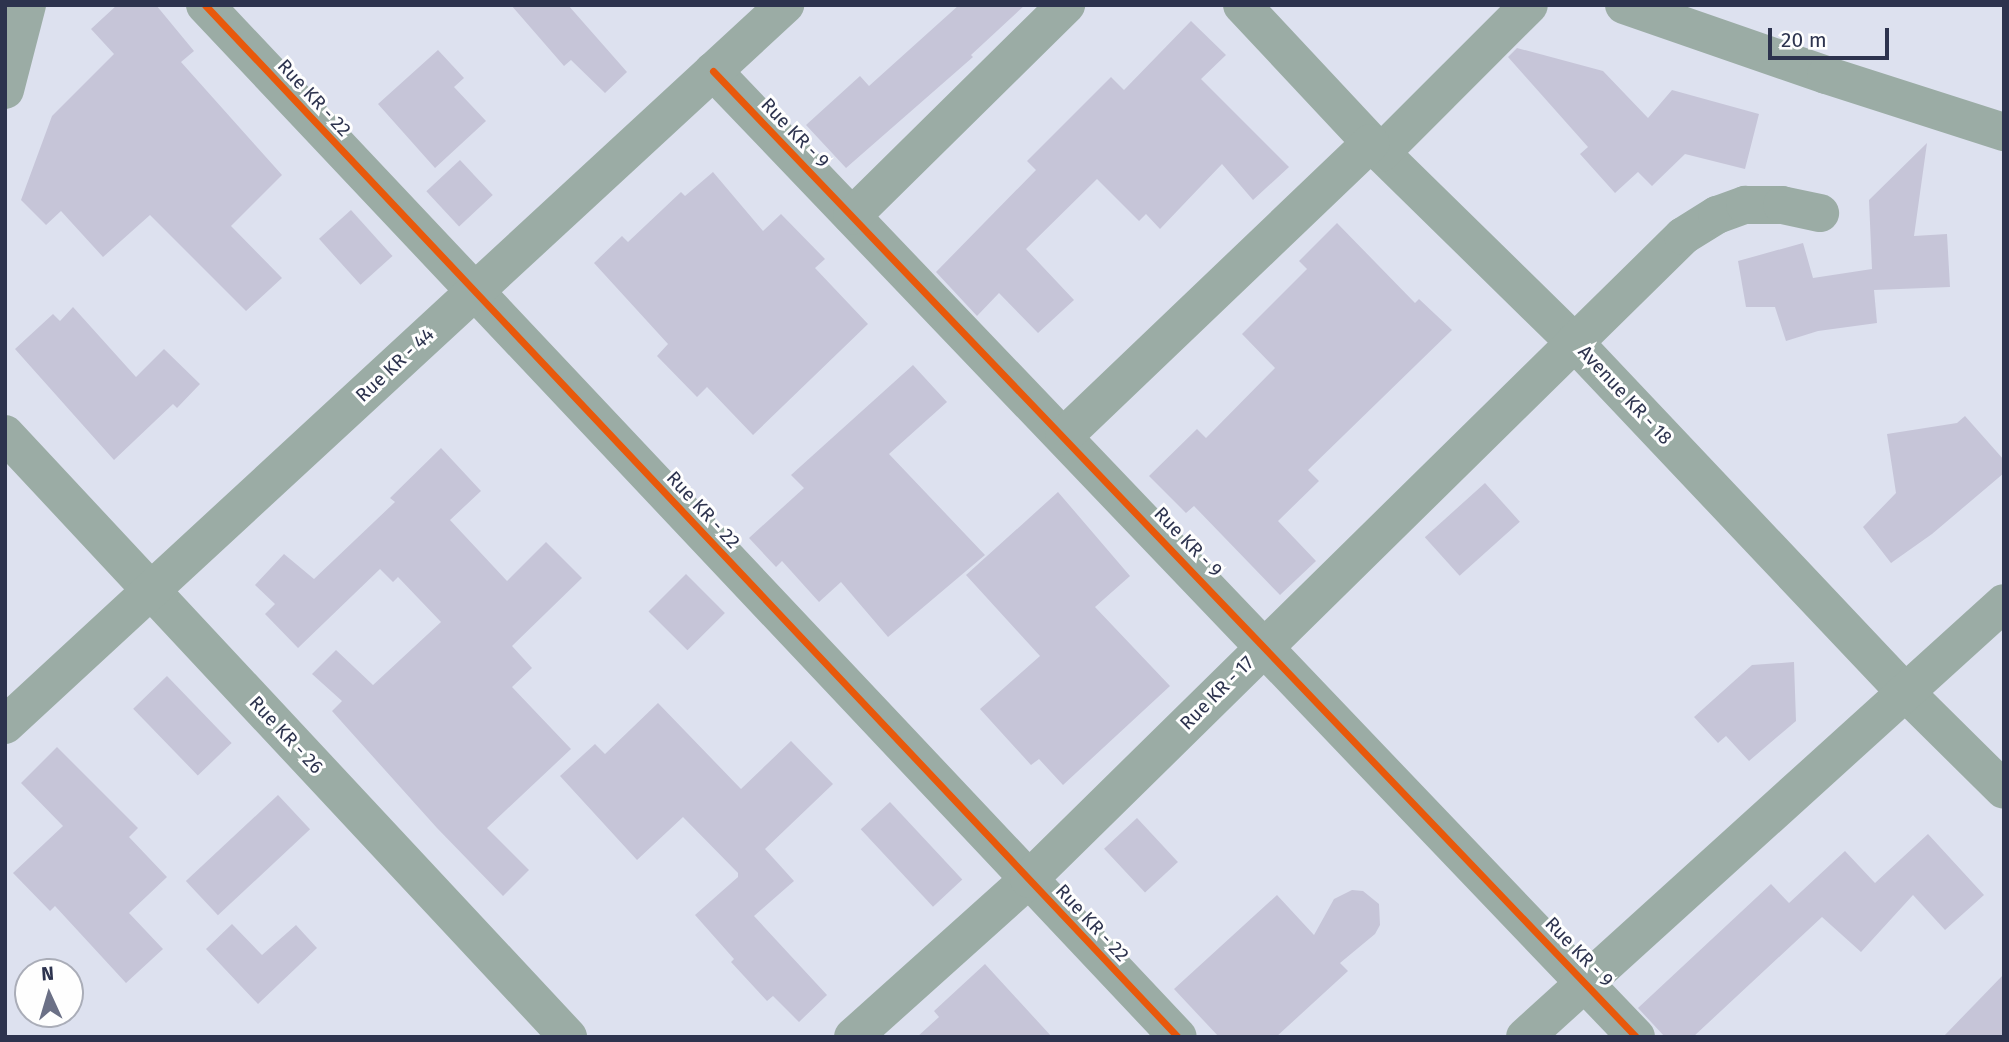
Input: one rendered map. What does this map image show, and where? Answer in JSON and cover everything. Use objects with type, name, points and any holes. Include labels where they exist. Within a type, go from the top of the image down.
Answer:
[{"type":"street","points":[[5,90],[27,5]]},
{"type":"street","name":"Rue KR - 22","points":[[205,5],[1178,1037]]},
{"type":"street","name":"Rue KR - 44","points":[[5,725],[785,5]]},
{"type":"street","points":[[852,216],[1066,5]]},
{"type":"street","name":"Avenue KR - 18","points":[[1242,5],[1376,148],[1574,342],[1905,692],[2004,790]]},
{"type":"street","points":[[1064,436],[1529,5]]},
{"type":"street","points":[[1623,5],[1667,12],[2004,132]]},
{"type":"street","name":"Rue KR - 9","points":[[713,71],[1265,645],[1636,1037]]},
{"type":"street","name":"Rue KR - 17","points":[[853,1037],[1030,879],[1683,236],[1717,215],[1745,205],[1782,205],[1820,213]]},
{"type":"street","name":"Rue KR - 26","points":[[5,434],[568,1037]]},
{"type":"street","points":[[1525,1037],[2004,603]]},
{"type":"building","points":[[117,5],[156,5],[194,51],[181,62],[282,175],[231,226],[282,278],[246,311],[150,215],[103,257],[61,211],[46,225],[21,200],[52,116],[114,54],[91,29]]},
{"type":"building","points":[[511,5],[568,5],[627,72],[605,93],[571,60],[564,66]]},
{"type":"building","points":[[959,5],[1025,5],[971,55],[973,57],[846,168],[806,125],[860,76],[869,86]]},
{"type":"building","points":[[1191,21],[1226,55],[1201,79],[1289,167],[1253,200],[1222,164],[1160,229],[1146,214],[1139,221],[1097,179],[1026,249],[1074,300],[1038,333],[999,293],[977,316],[936,272],[1036,170],[1027,161],[1111,77],[1124,90]]},
{"type":"building","points":[[1517,48],[1603,71],[1648,118],[1672,90],[1759,114],[1745,169],[1685,154],[1652,186],[1638,172],[1615,193],[1580,154],[1588,147],[1508,57]]},
{"type":"building","points":[[438,50],[464,78],[454,87],[486,121],[435,168],[378,104]]},
{"type":"building","points":[[1927,143],[1914,236],[1947,234],[1950,287],[1874,290],[1877,323],[1818,331],[1786,341],[1775,307],[1746,307],[1738,261],[1803,243],[1813,278],[1872,269],[1869,200]]},
{"type":"building","points":[[460,160],[493,195],[459,226],[426,191]]},
{"type":"building","points":[[713,172],[763,231],[781,214],[825,259],[815,268],[868,324],[753,435],[707,387],[697,397],[657,356],[668,344],[594,263],[622,236],[628,242],[681,192],[685,196]]},
{"type":"building","points":[[351,210],[392,256],[361,285],[319,239]]},
{"type":"building","points":[[1337,223],[1415,303],[1419,299],[1452,330],[1308,470],[1319,481],[1278,521],[1316,561],[1280,595],[1194,506],[1186,513],[1149,476],[1197,429],[1206,438],[1275,368],[1242,334],[1307,269],[1299,261]]},
{"type":"building","points":[[73,307],[136,377],[164,349],[200,384],[177,408],[173,404],[114,460],[15,349],[53,314],[60,321]]},
{"type":"building","points":[[913,365],[947,402],[889,454],[985,555],[888,637],[841,582],[819,602],[782,561],[776,567],[749,538],[804,488],[791,475]]},
{"type":"building","points":[[1965,416],[2004,460],[2004,473],[1932,534],[1891,563],[1863,527],[1896,493],[1887,434],[1957,423]]},
{"type":"building","points":[[441,448],[481,491],[450,520],[507,581],[546,542],[582,578],[512,646],[532,668],[512,687],[571,749],[487,828],[529,870],[503,896],[437,828],[332,711],[342,701],[312,674],[336,650],[373,685],[441,622],[398,577],[393,582],[380,569],[298,648],[265,614],[275,604],[255,585],[284,554],[314,579],[395,502],[390,498]]},
{"type":"building","points":[[1485,483],[1520,522],[1460,576],[1425,537]]},
{"type":"building","points":[[1058,492],[1130,576],[1095,607],[1170,686],[1063,785],[1039,759],[1031,765],[980,709],[1040,656],[966,575]]},
{"type":"building","points":[[686,574],[725,613],[687,650],[649,611]]},
{"type":"building","points":[[1794,662],[1796,721],[1749,761],[1726,736],[1718,743],[1694,717],[1752,665]]},
{"type":"building","points":[[167,676],[232,743],[198,776],[133,709]]},
{"type":"building","points":[[658,703],[741,789],[791,741],[833,784],[765,849],[794,881],[754,916],[827,995],[799,1022],[773,996],[767,1001],[731,962],[734,959],[695,915],[738,877],[738,873],[683,817],[637,860],[560,776],[595,744],[605,754]]},
{"type":"building","points":[[57,747],[138,828],[129,837],[167,877],[129,913],[163,949],[126,983],[55,906],[50,911],[13,873],[63,826],[21,783]]},
{"type":"building","points":[[278,795],[310,829],[218,915],[186,881]]},
{"type":"building","points":[[890,802],[962,880],[933,907],[861,829]]},
{"type":"building","points":[[1137,818],[1178,862],[1145,893],[1104,849]]},
{"type":"building","points":[[1928,834],[1984,895],[1945,930],[1913,895],[1861,952],[1822,917],[1693,1037],[1665,1037],[1638,1008],[1771,884],[1789,903],[1845,851],[1875,883]]},
{"type":"building","points":[[1352,890],[1363,891],[1379,904],[1380,925],[1375,934],[1340,963],[1348,971],[1276,1037],[1219,1037],[1174,989],[1277,895],[1314,935],[1334,899]]},
{"type":"building","points":[[232,924],[262,955],[296,925],[317,948],[258,1004],[206,949]]},
{"type":"building","points":[[985,964],[1052,1037],[917,1037],[939,1017],[934,1011]]},
{"type":"building","points":[[2004,974],[2004,1037],[1943,1037]]},
{"type":"cycle path","points":[[205,5],[1178,1037]]},
{"type":"cycle path","points":[[713,71],[1636,1037]]}]
